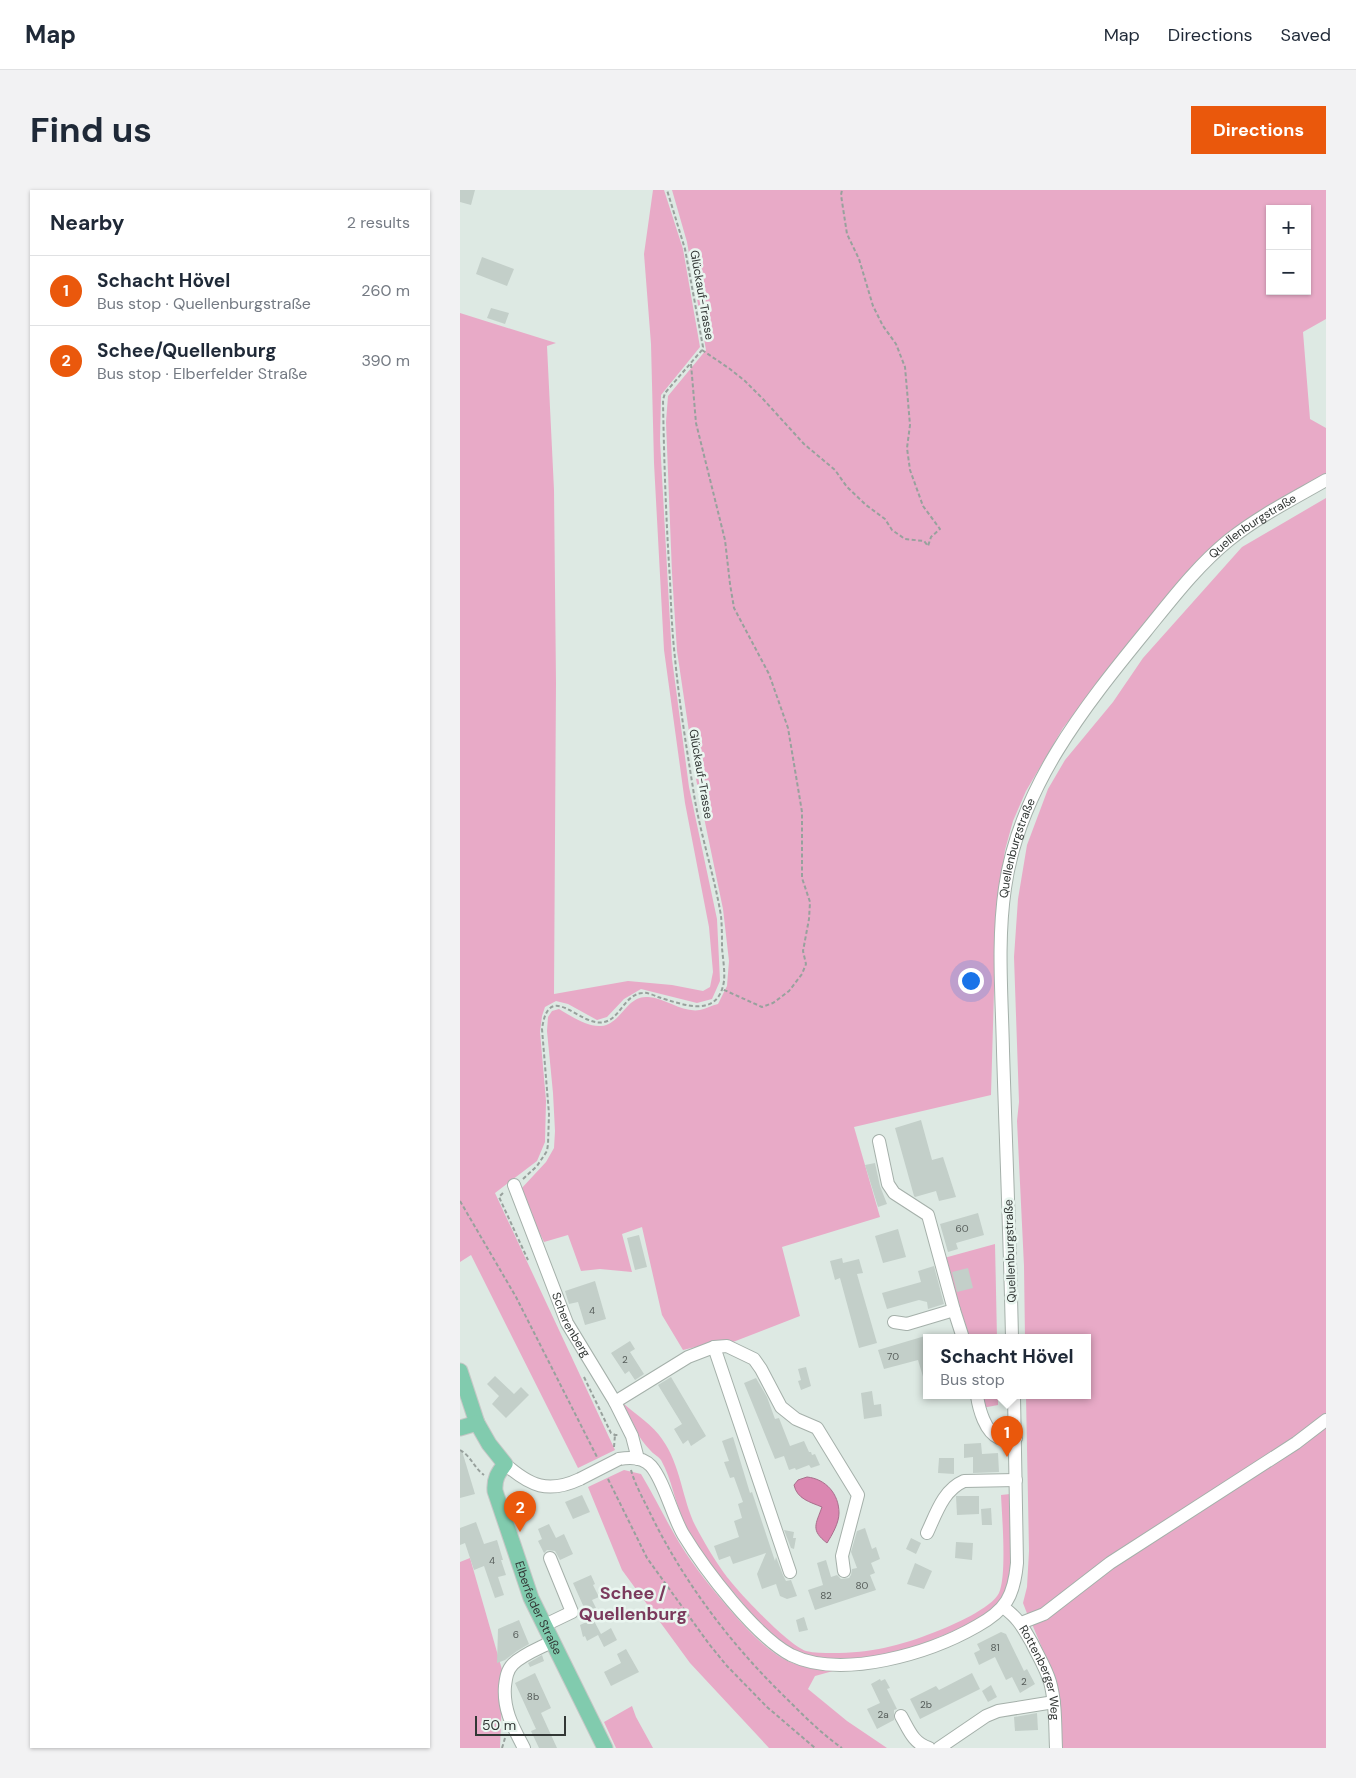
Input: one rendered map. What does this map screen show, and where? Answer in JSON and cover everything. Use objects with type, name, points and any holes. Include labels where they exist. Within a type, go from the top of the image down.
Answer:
[{"type":"main road","points":[[460,1371],[477,1423],[489,1444],[505,1464],[497,1474],[494,1482]]},
{"type":"main road","points":[[460,1428],[477,1423]]},
{"type":"main road","name":"Elberfelder Straße","points":[[494,1482],[495,1491],[531,1598],[605,1748]]},
{"type":"street","name":"Quellenburgstraße","points":[[1012,1334],[1001,955],[1005,888],[1012,854],[1030,799],[1043,774],[1071,730],[1127,654],[1182,586],[1209,558],[1244,528],[1326,480]]},
{"type":"street","points":[[879,1141],[888,1184],[894,1193],[928,1215],[961,1334]]},
{"type":"street","name":"Scherenberg","points":[[518,1182],[566,1322],[615,1402],[632,1436],[638,1459]]},
{"type":"street","points":[[894,1322],[907,1324],[954,1310]]},
{"type":"street","points":[[615,1402],[688,1357],[714,1347],[727,1346],[754,1359],[781,1407],[796,1419],[817,1428],[858,1495],[842,1556],[844,1571]]},
{"type":"street","points":[[714,1347],[790,1572]]},
{"type":"street","points":[[977,1399],[979,1409],[993,1433],[1000,1438],[1016,1438]]},
{"type":"street","points":[[505,1464],[528,1481],[540,1487],[554,1488],[567,1485],[619,1459],[645,1461],[655,1471],[682,1532],[706,1568],[754,1625],[780,1649],[804,1660],[837,1665],[890,1659],[943,1642],[969,1631],[1004,1607],[1012,1594],[1017,1563],[1014,1399]]},
{"type":"street","points":[[1021,1623],[1044,1614],[1110,1563],[1296,1443],[1326,1420]]},
{"type":"street","points":[[927,1533],[948,1492],[957,1484],[964,1481],[1016,1480]]},
{"type":"street","points":[[545,1625],[572,1612],[550,1558]]},
{"type":"street","name":"Rottenberger Weg","points":[[1004,1607],[1016,1616],[1021,1623],[1044,1666],[1050,1682],[1054,1702],[1056,1748]]},
{"type":"street","points":[[524,1748],[509,1720],[505,1706],[506,1675],[511,1665],[553,1641]]},
{"type":"street","points":[[939,1748],[986,1716],[998,1711],[1054,1702]]},
{"type":"street","points":[[901,1716],[913,1739],[921,1746],[929,1748]]},
{"type":"path","name":"Glückauf-Trasse","points":[[667,190],[685,249],[703,347],[665,393],[663,400],[674,655],[693,790],[721,916],[724,980],[722,989]]},
{"type":"path","points":[[702,350],[745,381],[804,444],[835,470],[847,487],[866,505],[886,519],[892,530],[905,539],[924,541],[928,546],[931,537],[940,529],[923,506],[910,470],[907,448],[910,425],[905,367],[896,344],[883,326],[873,306],[859,259],[847,234],[841,196],[842,190]]},
{"type":"path","points":[[518,1182],[538,1166],[547,1151],[549,1114],[542,1029],[544,1017],[548,1010],[554,1006],[560,1006],[594,1022],[603,1023],[610,1020],[627,1000],[644,992],[693,1007],[704,1006],[714,1001],[722,989],[762,1007],[773,1003],[789,991],[802,974],[806,964],[804,952],[810,902],[802,878],[802,812],[788,728],[769,674],[734,608],[726,540],[696,423],[691,363]]},
{"type":"path","points":[[460,1200],[516,1297],[597,1458]]},
{"type":"path","points":[[614,1442],[615,1435]]},
{"type":"path","points":[[460,1450],[471,1458],[480,1472],[494,1482]]},
{"type":"path","points":[[631,1471],[661,1535],[686,1579],[724,1630],[774,1687],[822,1734],[842,1748]]},
{"type":"path","points":[[605,1474],[647,1558],[709,1644],[727,1666],[767,1706],[815,1748]]},
{"type":"shaded area","points":[[653,190],[664,190],[683,249],[700,347],[661,395],[660,440],[672,659],[689,787],[717,919],[720,981],[712,999],[697,1003],[641,989],[624,999],[607,1017],[597,1020],[568,1004],[556,1001],[545,1007],[542,1016],[540,1032],[546,1101],[545,1142],[537,1161],[495,1193],[615,1450],[578,1468],[471,1255],[460,1262],[460,313],[556,343],[547,346],[554,490],[556,683],[554,994],[628,981],[672,985],[703,991],[710,987],[713,972],[709,927],[685,803],[664,650],[654,463],[651,344],[644,254]]},
{"type":"shaded area","points":[[672,190],[1326,190],[1326,319],[1303,332],[1310,419],[1326,428],[1326,473],[1241,523],[1211,547],[1179,581],[1063,728],[1026,791],[1013,821],[1005,850],[996,921],[991,1095],[854,1127],[880,1217],[782,1247],[800,1316],[733,1342],[716,1342],[683,1350],[662,1315],[642,1227],[622,1234],[632,1272],[600,1269],[581,1271],[568,1235],[544,1242],[520,1190],[546,1162],[554,1148],[553,1093],[547,1031],[548,1017],[552,1011],[559,1009],[585,1023],[601,1026],[614,1021],[629,1005],[640,998],[655,998],[687,1009],[700,1010],[718,1004],[727,986],[729,961],[723,909],[696,779],[677,651],[666,422],[668,396],[706,350],[687,242]]},
{"type":"shaded area","points":[[1326,498],[1326,1414],[1294,1440],[1046,1608],[1028,1616],[1023,1603],[1027,1587],[1029,1551],[1026,1399],[1091,1399],[1091,1334],[1025,1334],[1024,1266],[1017,1121],[1019,1102],[1014,957],[1018,899],[1027,845],[1048,789],[1065,760],[1113,702],[1143,658],[1242,547]]},
{"type":"shaded area","points":[[995,1244],[997,1334],[966,1334],[944,1258]]},
{"type":"shaded area","points":[[981,1399],[998,1399],[998,1405],[982,1408]]},
{"type":"shaded area","points":[[623,1403],[654,1429],[668,1449],[691,1517],[724,1573],[739,1592],[775,1628],[806,1651],[846,1653],[897,1645],[951,1625],[988,1605],[999,1593],[1001,1585],[1003,1545],[1001,1495],[1010,1494],[1011,1559],[1005,1592],[993,1608],[975,1620],[937,1638],[900,1651],[860,1658],[839,1659],[819,1657],[800,1652],[783,1643],[764,1627],[702,1552],[690,1534],[661,1460],[646,1446],[639,1436],[623,1409]]},
{"type":"shaded area","points":[[1326,1424],[1326,1748],[1061,1748],[1060,1698],[1055,1679],[1032,1624],[1111,1566]]},
{"type":"shaded area","points":[[624,1470],[641,1474],[692,1562],[704,1579],[748,1630],[768,1648],[794,1664],[833,1671],[815,1676],[808,1689],[847,1721],[887,1748],[769,1748],[690,1663],[622,1570],[588,1487]]},
{"type":"shaded area","points":[[807,1477],[814,1478],[825,1484],[837,1500],[838,1521],[827,1543],[816,1530],[816,1522],[822,1507],[801,1497],[794,1485],[798,1480]]},
{"type":"shaded area","points":[[470,1558],[503,1673],[500,1748],[460,1748],[460,1562]]},
{"type":"shaded area","points":[[632,1706],[653,1748],[616,1748],[604,1722]]},
{"type":"building","points":[[460,190],[475,190],[471,205],[460,202]]},
{"type":"building","points":[[482,257],[514,269],[507,286],[476,274]]},
{"type":"building","points":[[491,308],[509,313],[505,324],[487,318]]},
{"type":"building","points":[[921,1120],[932,1160],[943,1157],[956,1197],[939,1201],[936,1191],[914,1196],[895,1128]]},
{"type":"building","points":[[875,1163],[880,1186],[887,1204],[878,1207],[865,1165]]},
{"type":"building","points":[[978,1213],[984,1235],[956,1243],[958,1249],[948,1252],[940,1224]]},
{"type":"building","points":[[898,1229],[906,1257],[883,1263],[875,1236]]},
{"type":"building","points":[[639,1235],[647,1267],[635,1270],[627,1238]]},
{"type":"building","points":[[842,1258],[843,1263],[859,1259],[863,1273],[857,1274],[877,1343],[859,1348],[840,1278],[835,1280],[830,1261]]},
{"type":"building","points":[[934,1266],[944,1304],[928,1309],[927,1302],[919,1300],[887,1309],[882,1293],[921,1282],[918,1271]]},
{"type":"building","points":[[968,1268],[973,1288],[957,1292],[952,1272]]},
{"type":"building","points":[[595,1281],[606,1319],[585,1325],[578,1302],[569,1304],[565,1291]]},
{"type":"building","points":[[923,1337],[923,1377],[918,1360],[884,1369],[878,1350]]},
{"type":"building","points":[[630,1341],[635,1349],[630,1352],[644,1374],[635,1380],[629,1371],[625,1374],[611,1353]]},
{"type":"building","points":[[806,1367],[811,1386],[801,1390],[798,1381],[801,1380],[798,1369]]},
{"type":"building","points":[[495,1376],[514,1394],[521,1387],[529,1395],[506,1418],[492,1404],[499,1396],[487,1384]]},
{"type":"building","points":[[671,1377],[706,1436],[691,1446],[688,1440],[683,1444],[674,1429],[682,1424],[658,1385]]},
{"type":"building","points":[[756,1378],[767,1397],[775,1419],[779,1418],[790,1446],[804,1441],[809,1452],[812,1455],[815,1454],[820,1465],[811,1468],[809,1465],[796,1470],[795,1468],[789,1470],[784,1456],[775,1459],[744,1383]]},
{"type":"building","points":[[872,1391],[874,1405],[881,1404],[882,1416],[864,1419],[861,1393]]},
{"type":"building","points":[[733,1437],[750,1493],[752,1492],[775,1561],[776,1557],[786,1581],[791,1580],[797,1596],[787,1599],[780,1596],[776,1584],[762,1589],[757,1574],[766,1553],[733,1564],[730,1556],[719,1560],[714,1546],[739,1537],[734,1521],[742,1518],[738,1504],[743,1502],[734,1477],[730,1478],[724,1462],[729,1461],[722,1441]]},
{"type":"building","points":[[981,1443],[982,1454],[998,1453],[999,1472],[973,1473],[973,1457],[964,1458],[964,1444]]},
{"type":"building","points":[[462,1451],[475,1494],[460,1498],[460,1452]]},
{"type":"building","points":[[939,1458],[954,1458],[954,1474],[938,1473]]},
{"type":"building","points":[[582,1495],[590,1512],[573,1519],[565,1502]]},
{"type":"building","points":[[956,1496],[979,1496],[979,1514],[957,1515]]},
{"type":"building","points":[[991,1508],[992,1525],[982,1525],[981,1509]]},
{"type":"building","points":[[476,1522],[484,1544],[497,1540],[503,1560],[501,1560],[506,1575],[498,1577],[504,1595],[495,1598],[484,1566],[474,1570],[465,1543],[460,1545],[460,1528]]},
{"type":"building","points":[[549,1524],[556,1538],[564,1534],[573,1554],[560,1560],[555,1551],[547,1550],[544,1553],[538,1541],[542,1539],[538,1529]]},
{"type":"building","points":[[865,1528],[872,1549],[876,1547],[880,1559],[871,1563],[875,1573],[870,1575],[876,1590],[815,1610],[808,1590],[823,1585],[817,1563],[826,1560],[831,1577],[837,1575],[841,1579],[849,1578],[852,1569],[857,1568],[851,1552],[857,1531]]},
{"type":"building","points":[[784,1530],[794,1532],[793,1538],[796,1538],[794,1549],[791,1548]]},
{"type":"building","points":[[911,1538],[921,1543],[916,1554],[906,1549]]},
{"type":"building","points":[[956,1542],[973,1543],[972,1560],[955,1558]]},
{"type":"building","points":[[915,1563],[932,1571],[924,1589],[907,1584]]},
{"type":"building","points":[[591,1575],[595,1584],[593,1585],[599,1597],[592,1600],[596,1608],[586,1612],[573,1583]]},
{"type":"building","points":[[804,1617],[808,1630],[799,1632],[796,1620]]},
{"type":"building","points":[[593,1619],[601,1634],[611,1628],[617,1640],[604,1647],[598,1635],[587,1641],[585,1636],[583,1637],[580,1625]]},
{"type":"building","points":[[519,1620],[529,1644],[505,1660],[497,1663],[498,1629]]},
{"type":"building","points":[[1001,1632],[1006,1634],[1024,1671],[1027,1669],[1035,1684],[1020,1693],[1012,1677],[1006,1680],[995,1657],[979,1665],[974,1653],[980,1650],[977,1644]]},
{"type":"building","points":[[626,1649],[639,1672],[611,1686],[604,1672],[621,1663],[617,1654]]},
{"type":"building","points":[[542,1655],[544,1661],[530,1667],[528,1663]]},
{"type":"building","points":[[535,1673],[551,1708],[541,1713],[557,1748],[539,1748],[531,1731],[536,1729],[515,1683]]},
{"type":"building","points":[[972,1673],[980,1689],[920,1719],[910,1699],[936,1686],[939,1690]]},
{"type":"building","points":[[880,1679],[881,1681],[885,1679],[890,1688],[887,1689],[897,1709],[894,1710],[894,1720],[877,1729],[867,1709],[880,1703],[871,1684]]},
{"type":"building","points":[[991,1685],[997,1697],[988,1702],[982,1691]]},
{"type":"building","points":[[1037,1713],[1038,1730],[1015,1731],[1014,1717]]},
{"type":"place","name":"Schacht Hövel","points":[[1007,1457]]},
{"type":"place","name":"Schee/Quellenburg","points":[[520,1532]]},
{"type":"district","name":"Schee / Quellenburg","points":[[633,1604]]}]
